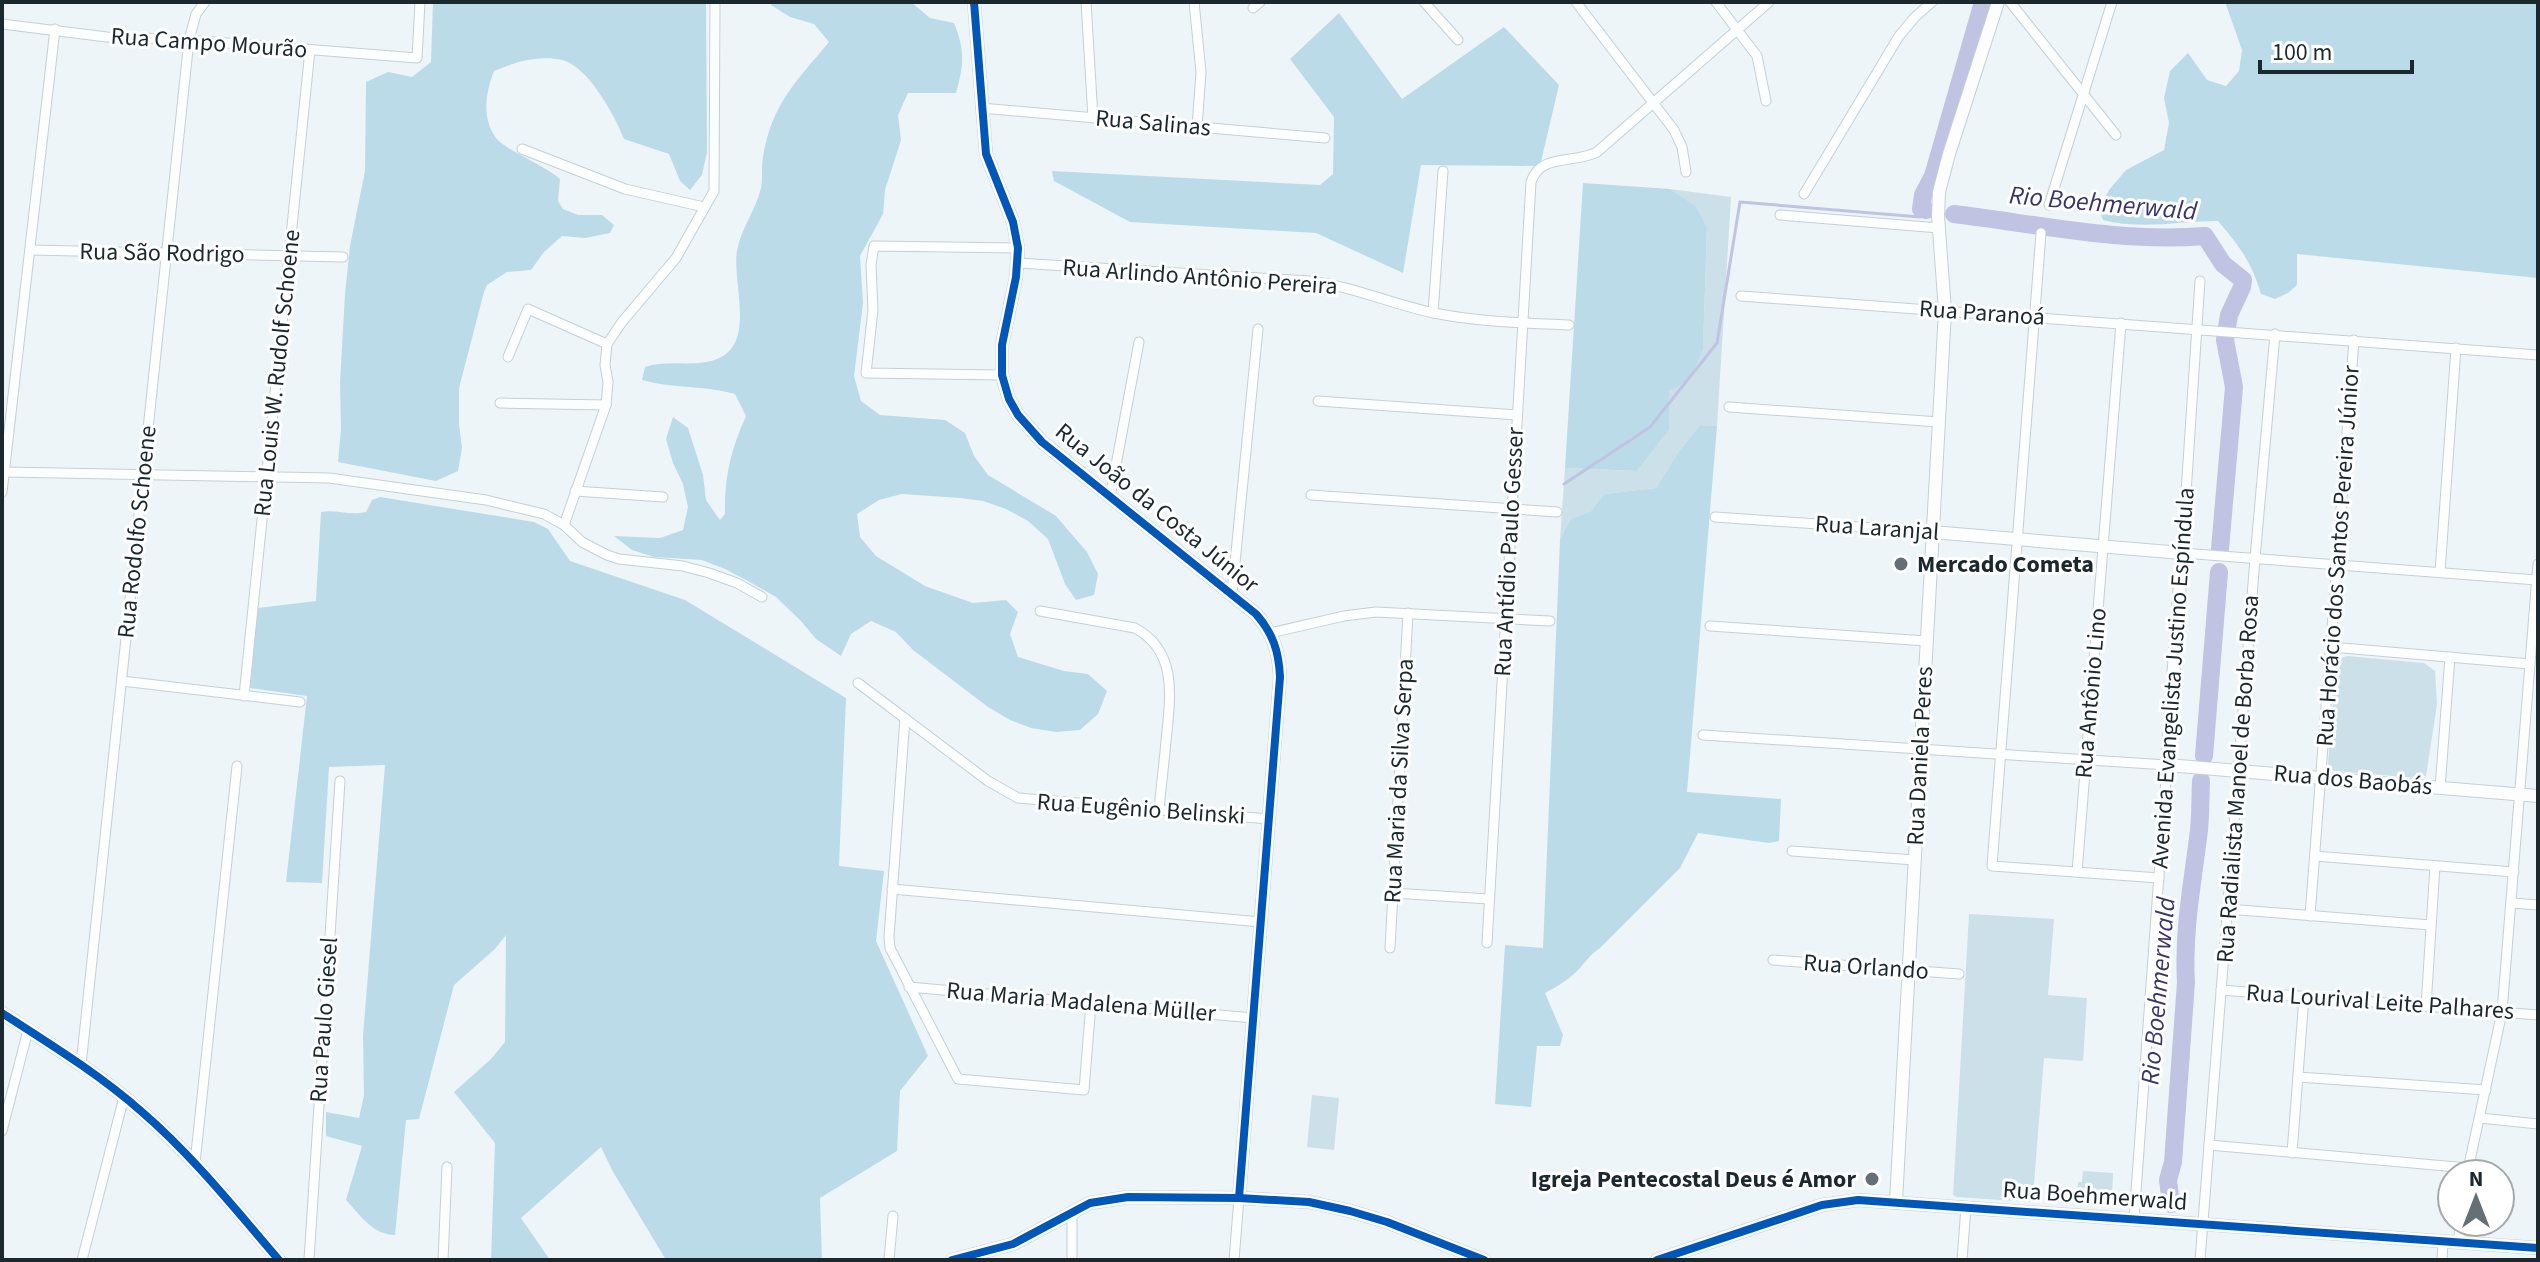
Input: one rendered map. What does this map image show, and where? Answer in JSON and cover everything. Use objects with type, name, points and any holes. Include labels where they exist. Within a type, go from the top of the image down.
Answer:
[{"type":"main road","name":"Rua João da Costa Júnior","points":[[974,2],[986,154],[1013,222],[1018,248],[1018,263],[1002,345],[1002,375],[1012,405],[1032,433],[1256,614],[1276,647],[1280,677],[1239,1198]]},
{"type":"main road","name":"Rua Daniela Peres","points":[[1896,1201],[1945,311],[1938,204],[1942,180],[1998,2]]},
{"type":"main road","name":"Rua Laranjal","points":[[1932,532],[2182,553]]},
{"type":"main road","name":"Avenida Evangelista Justino Espíndula","points":[[2167,765],[2182,553]]},
{"type":"main road","name":"Rua dos Baobás","points":[[2167,765],[2538,796]]},
{"type":"main road","points":[[2,1013],[124,1097],[195,1163],[279,1260]]},
{"type":"main road","points":[[952,1260],[1013,1244],[1090,1203],[1111,1198],[1239,1198],[1309,1202],[1350,1211],[1408,1229],[1484,1260]]},
{"type":"main road","name":"Rua Boehmerwald","points":[[1657,1260],[1822,1205],[1858,1200],[2538,1248]]},
{"type":"street","name":"Rua Rodolfo Schoene","points":[[81,1065],[189,40],[196,14],[205,2]]},
{"type":"street","name":"Rua Campo Mourão","points":[[2,24],[95,36],[189,40],[417,58],[420,2]]},
{"type":"street","points":[[564,525],[606,405],[607,344],[676,258],[711,196],[714,184],[715,2]]},
{"type":"street","points":[[1086,2],[1093,118]]},
{"type":"street","points":[[1194,2],[1201,72],[1197,127]]},
{"type":"street","points":[[1424,2],[1458,40]]},
{"type":"street","points":[[1576,2],[1679,139],[1686,172]]},
{"type":"street","points":[[1716,2],[1757,56],[1766,101]]},
{"type":"street","points":[[1654,102],[1769,2]]},
{"type":"street","points":[[1804,194],[1899,36],[1932,2]]},
{"type":"street","points":[[2010,2],[2116,135]]},
{"type":"street","points":[[2049,205],[2112,2]]},
{"type":"street","points":[[2,492],[55,29]]},
{"type":"street","name":"Rua Louis W. Rudolf Schoene","points":[[244,696],[310,50]]},
{"type":"street","name":"Rua Antídio Paulo Gesser","points":[[1487,943],[1531,182],[1543,165],[1591,155],[1654,102]]},
{"type":"street","name":"Rua Salinas","points":[[981,108],[1325,138]]},
{"type":"street","points":[[522,149],[625,189],[704,207]]},
{"type":"street","points":[[1433,313],[1443,171]]},
{"type":"street","points":[[1780,215],[1939,228]]},
{"type":"street","points":[[2041,233],[1992,866],[2159,878]]},
{"type":"street","points":[[1002,375],[866,373],[873,310],[871,265],[874,246],[1018,248]]},
{"type":"street","name":"Rua São Rodrigo","points":[[30,250],[343,257]]},
{"type":"street","name":"Rua Arlindo Antônio Pereira","points":[[1018,263],[1329,284],[1433,313],[1569,325]]},
{"type":"street","name":"Avenida Evangelista Justino Espíndula","points":[[2182,553],[2200,281]]},
{"type":"street","name":"Rua Paranoá","points":[[1741,296],[2538,355]]},
{"type":"street","points":[[508,357],[528,309],[607,344]]},
{"type":"street","name":"Rua Antônio Lino","points":[[2077,872],[2121,323]]},
{"type":"street","points":[[1232,593],[1258,329]]},
{"type":"street","name":"Rua Radialista Manoel de Borba Rosa","points":[[2200,1260],[2275,334]]},
{"type":"street","name":"Rua Horácio dos Santos Pereira Júnior","points":[[2310,916],[2354,340]]},
{"type":"street","points":[[1110,497],[1139,342]]},
{"type":"street","points":[[2440,572],[2456,348]]},
{"type":"street","points":[[1318,401],[1517,415]]},
{"type":"street","points":[[500,403],[606,405]]},
{"type":"street","points":[[1729,407],[1939,422]]},
{"type":"street","points":[[4,472],[362,481],[444,496],[486,500],[544,514],[564,525],[582,542],[607,555],[709,573],[737,583],[762,597]]},
{"type":"street","points":[[575,491],[663,497]]},
{"type":"street","points":[[1311,495],[1557,512]]},
{"type":"street","name":"Rua Laranjal","points":[[1715,517],[1932,532]]},
{"type":"street","points":[[2182,553],[2537,580]]},
{"type":"street","points":[[2471,1158],[2502,1012],[2538,564]]},
{"type":"street","points":[[1040,611],[1135,628],[1148,635],[1158,646],[1167,669],[1170,698],[1159,810]]},
{"type":"street","points":[[1270,633],[1358,614],[1408,613],[1550,621]]},
{"type":"street","name":"Rua Maria da Silva Serpa","points":[[1390,948],[1408,613]]},
{"type":"street","points":[[1710,626],[1926,641]]},
{"type":"street","points":[[2331,647],[2530,664]]},
{"type":"street","points":[[2440,788],[2450,657]]},
{"type":"street","points":[[122,681],[300,702]]},
{"type":"street","name":"Rua Eugênio Belinski","points":[[858,683],[988,781],[1018,798],[1269,819]]},
{"type":"street","points":[[905,718],[890,948],[958,1079],[1084,1090],[1091,1003]]},
{"type":"street","points":[[1703,735],[2167,765]]},
{"type":"street","name":"Avenida Evangelista Justino Espíndula","points":[[2134,1219],[2167,765]]},
{"type":"street","points":[[195,1163],[237,766]]},
{"type":"street","name":"Rua Paulo Giesel","points":[[309,1260],[340,781]]},
{"type":"street","points":[[1792,851],[1914,860]]},
{"type":"street","points":[[2315,856],[2514,872]]},
{"type":"street","points":[[2426,1006],[2435,866]]},
{"type":"street","points":[[892,889],[1261,922]]},
{"type":"street","points":[[1393,893],[1489,899]]},
{"type":"street","points":[[2512,903],[2538,905]]},
{"type":"street","points":[[2227,909],[2431,925]]},
{"type":"street","name":"Rua Orlando","points":[[1773,960],[1959,974]]},
{"type":"street","name":"Rua Maria Madalena Müller","points":[[909,987],[1253,1018]]},
{"type":"street","name":"Rua Lourival Leite Palhares","points":[[2221,990],[2538,1015]]},
{"type":"street","points":[[2292,1153],[2304,997]]},
{"type":"street","points":[[2,1131],[28,1030]]},
{"type":"street","points":[[2298,1077],[2486,1090]]},
{"type":"street","points":[[82,1260],[124,1097]]},
{"type":"street","points":[[2480,1118],[2538,1124]]},
{"type":"street","points":[[2209,1145],[2436,1168]]},
{"type":"street","points":[[443,1260],[447,1167]]},
{"type":"street","name":"Rua João da Costa Júnior","points":[[1234,1260],[1239,1198]]},
{"type":"street","points":[[1962,1260],[1966,1207]]},
{"type":"street","points":[[1072,1212],[1072,1260]]},
{"type":"street","points":[[889,1260],[893,1216]]},
{"type":"street","points":[[2458,1243],[2459,1238]]},
{"type":"street","points":[[2442,1260],[2443,1242]]},
{"type":"shaded area","points":[[433,2],[706,2],[707,152],[702,175],[690,190],[680,181],[669,154],[624,139],[599,93],[572,64],[562,60],[536,59],[494,71],[486,104],[488,122],[496,138],[560,179],[558,201],[563,209],[578,215],[602,215],[614,225],[610,233],[585,238],[562,236],[544,252],[531,270],[507,272],[487,285],[459,388],[462,448],[458,471],[436,481],[338,462],[345,294],[350,246],[365,171],[366,82],[388,72],[412,77],[431,62]]},
{"type":"shaded area","points":[[771,2],[911,2],[930,18],[954,23],[962,58],[956,93],[908,93],[898,115],[901,140],[885,190],[883,214],[860,256],[863,303],[854,376],[861,401],[880,415],[945,420],[965,433],[974,456],[988,475],[1056,516],[1087,552],[1098,574],[1094,595],[1076,600],[1065,584],[1048,539],[1028,521],[983,501],[902,494],[879,500],[857,514],[860,537],[876,556],[925,586],[973,603],[1006,600],[1018,612],[1010,634],[1018,657],[1064,671],[1088,674],[1107,691],[1098,714],[1080,730],[1056,732],[1031,728],[1010,720],[913,650],[896,632],[871,621],[851,634],[841,656],[816,639],[776,597],[748,581],[702,560],[654,557],[632,550],[614,536],[660,538],[683,530],[688,507],[666,439],[673,417],[688,428],[703,475],[706,500],[720,520],[725,514],[730,464],[746,416],[735,394],[642,380],[645,367],[704,362],[723,356],[738,336],[737,251],[761,188],[767,138],[787,94],[829,42],[814,24],[790,17]]},
{"type":"shaded area","points":[[2225,2],[2538,2],[2538,278],[2297,254],[2297,285],[2275,299],[2261,294],[2244,255],[2218,221],[2146,225],[2103,220],[2099,209],[2109,190],[2126,170],[2164,150],[2169,123],[2164,98],[2170,71],[2188,53],[2207,80],[2226,86],[2239,71],[2242,50]]},
{"type":"shaded area","points":[[1339,13],[1402,99],[1504,27],[1559,85],[1540,166],[1421,165],[1403,273],[1316,233],[1130,222],[1054,181],[1052,171],[1320,185],[1333,174],[1334,117],[1290,59]]},
{"type":"shaded area","points":[[1583,183],[1670,189],[1696,206],[1707,227],[1703,350],[1690,380],[1669,391],[1669,430],[1637,471],[1565,468]]},
{"type":"shaded area","points":[[1670,189],[1731,197],[1717,426],[1700,425],[1656,488],[1604,494],[1591,511],[1570,521],[1560,540],[1565,468],[1637,471],[1669,430],[1668,391],[1690,380],[1703,350],[1707,227],[1696,206]]},
{"type":"shaded area","points":[[1700,425],[1717,426],[1687,792],[1781,799],[1779,841],[1769,843],[1698,833],[1680,868],[1576,972],[1545,993],[1563,1035],[1560,1046],[1537,1046],[1531,1107],[1495,1104],[1505,945],[1543,948],[1560,540],[1570,520],[1591,511],[1604,494],[1656,488]]},
{"type":"shaded area","points":[[380,497],[534,522],[548,529],[570,561],[685,600],[846,698],[839,866],[884,871],[876,941],[928,1056],[900,1091],[897,1151],[820,1198],[822,1260],[666,1260],[601,1147],[521,1218],[550,1260],[491,1260],[495,1143],[454,1092],[505,1042],[506,935],[495,949],[454,985],[419,1119],[406,1120],[395,1235],[374,1228],[346,1200],[362,1146],[326,1136],[326,1112],[359,1118],[364,1095],[363,1036],[385,765],[329,767],[322,883],[286,882],[307,696],[250,688],[258,608],[316,601],[321,512],[366,512],[372,500]]},
{"type":"shaded area","points":[[2347,656],[2424,663],[2435,671],[2437,704],[2426,776],[2418,778],[2330,769],[2336,665],[2339,659]]},
{"type":"shaded area","points":[[1969,914],[2054,919],[2048,995],[2087,998],[2083,1061],[2044,1058],[2033,1196],[2030,1202],[1953,1195]]},
{"type":"shaded area","points":[[1312,1095],[1339,1098],[1334,1150],[1307,1147]]},
{"type":"shaded area","points":[[2083,1171],[2113,1173],[2112,1198],[2077,1196]]},
{"type":"waterway","name":"Rio Boehmerwald","points":[[1926,210],[1921,209],[1923,195],[1933,176],[1983,2]]},
{"type":"waterway","points":[[1564,484],[1650,427],[1717,343],[1740,202],[1920,217],[1921,209]]},
{"type":"waterway","name":"Rio Boehmerwald","points":[[1954,214],[2111,235],[2205,236],[2223,264],[2243,280],[2229,315],[2225,340],[2234,387],[2220,549]]},
{"type":"waterway","name":"Rio Boehmerwald","points":[[2204,756],[2219,572]]},
{"type":"waterway","name":"Rio Boehmerwald","points":[[2171,1204],[2168,1180],[2173,1162],[2187,928],[2199,831],[2201,781]]},
{"type":"cycle path","points":[[974,2],[986,154],[1013,222],[1018,248],[1016,277],[1002,345],[1002,375],[1009,399],[1018,415],[1042,442],[1256,614],[1271,636],[1278,659],[1280,677],[1239,1198]]},
{"type":"cycle path","points":[[2,1013],[91,1072],[142,1112],[196,1165],[279,1260]]},
{"type":"cycle path","points":[[952,1260],[1013,1244],[1090,1203],[1128,1197],[1309,1202],[1387,1222],[1484,1260]]},
{"type":"cycle path","points":[[1657,1260],[1822,1205],[1858,1200],[2538,1248]]},
{"type":"place","name":"Mercado Cometa","points":[[1901,564]]},
{"type":"place","name":"Igreja Pentecostal Deus é Amor","points":[[1872,1179]]}]
